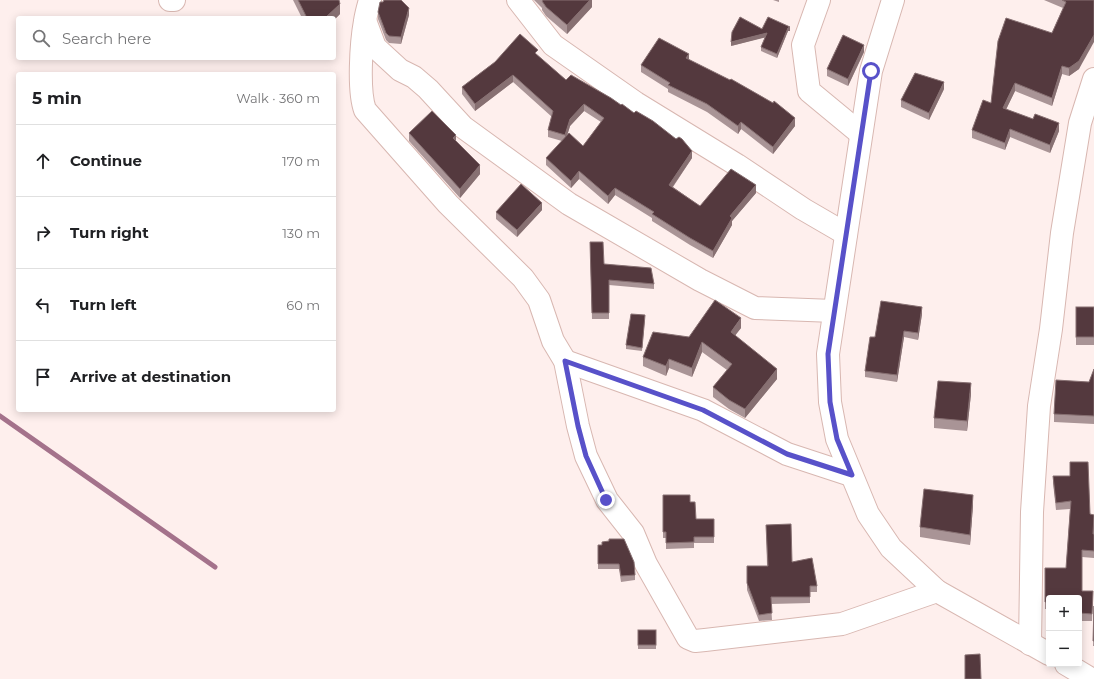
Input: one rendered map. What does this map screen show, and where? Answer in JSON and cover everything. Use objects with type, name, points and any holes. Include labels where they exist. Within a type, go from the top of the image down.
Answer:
[{"type":"street","points":[[358,0],[367,10],[375,47],[400,70],[414,77],[428,89],[463,127],[569,204],[700,280],[755,308],[834,311]]},
{"type":"street","points":[[518,0],[553,45],[636,103],[737,165],[803,209],[846,234]]},
{"type":"street","points":[[819,0],[803,45],[809,91],[861,134]]},
{"type":"street","points":[[893,0],[871,71],[828,354],[830,402],[837,439],[868,514],[891,548],[937,591],[1046,652]]},
{"type":"street","points":[[367,10],[362,60],[362,101],[365,110],[448,204],[523,278],[539,300],[552,341],[565,361],[578,426],[586,456],[606,500],[633,533],[646,564],[688,638],[695,641],[842,624],[937,591]]},
{"type":"street","points":[[1030,644],[1032,512],[1039,406],[1051,329],[1062,233],[1080,123],[1094,79]]},
{"type":"street","points":[[565,361],[703,410],[787,454],[852,475]]},
{"type":"street","points":[[1071,667],[1091,679]]},
{"type":"building","points":[[298,0],[339,0],[340,4],[327,16],[306,16]]},
{"type":"building","points":[[384,0],[401,0],[409,8],[401,37],[389,36],[386,33],[378,12],[380,2],[383,2]]},
{"type":"building","points":[[590,0],[567,25],[546,7],[542,1]]},
{"type":"building","points":[[1062,0],[1094,0],[1094,35],[1079,61],[1069,68],[1062,66],[1052,98],[1015,83],[1003,108],[1033,119],[1035,114],[1059,123],[1050,145],[1010,129],[1005,143],[972,130],[983,100],[991,103],[998,41],[1006,18],[1052,33],[1066,2]]},
{"type":"building","points":[[740,17],[762,29],[768,17],[790,27],[788,28],[777,54],[761,47],[767,33],[731,42],[732,32]]},
{"type":"building","points":[[520,34],[538,50],[535,53],[566,80],[571,75],[621,105],[622,104],[634,113],[636,111],[653,121],[676,139],[679,137],[682,139],[692,151],[669,185],[700,206],[731,169],[756,185],[730,216],[732,218],[713,251],[652,214],[654,212],[615,188],[608,196],[579,171],[571,181],[546,158],[569,133],[583,146],[604,118],[584,104],[570,119],[565,135],[548,130],[553,111],[513,75],[475,104],[462,87],[495,62]]},
{"type":"building","points":[[843,35],[864,45],[848,79],[827,69]]},
{"type":"building","points":[[659,38],[689,54],[686,58],[730,80],[731,79],[773,103],[774,101],[795,118],[773,147],[741,122],[738,126],[707,104],[668,85],[670,83],[641,65]]},
{"type":"building","points":[[915,73],[944,82],[929,113],[901,100]]},
{"type":"building","points":[[432,111],[456,135],[453,138],[480,165],[460,189],[409,133]]},
{"type":"building","points":[[521,184],[542,203],[517,230],[496,212]]},
{"type":"building","points":[[590,242],[603,242],[604,264],[651,268],[654,284],[609,280],[609,313],[592,313]]},
{"type":"building","points":[[715,300],[741,318],[731,332],[777,369],[745,409],[729,400],[713,387],[732,364],[702,342],[692,368],[669,359],[666,366],[643,357],[653,332],[689,337]]},
{"type":"building","points":[[881,301],[922,307],[918,333],[904,331],[897,375],[865,371],[870,337],[875,337]]},
{"type":"building","points":[[1076,307],[1094,307],[1094,337],[1076,337]]},
{"type":"building","points":[[631,314],[645,315],[642,348],[626,345]]},
{"type":"building","points":[[1094,369],[1094,416],[1054,414],[1056,380],[1089,382]]},
{"type":"building","points":[[938,381],[971,383],[967,421],[934,418]]},
{"type":"building","points":[[1070,462],[1088,462],[1090,514],[1094,515],[1094,551],[1082,550],[1082,591],[1093,591],[1092,614],[1082,613],[1082,595],[1046,595],[1045,602],[1045,568],[1066,568],[1071,501],[1056,503],[1053,476],[1070,476]]},
{"type":"building","points":[[924,489],[973,495],[970,535],[920,527]]},
{"type":"building","points":[[663,495],[690,495],[690,502],[695,502],[696,519],[714,519],[714,537],[694,537],[694,542],[666,543],[666,532],[663,532]]},
{"type":"building","points":[[791,524],[792,562],[812,558],[817,586],[810,586],[810,597],[771,597],[772,613],[759,615],[747,583],[747,566],[768,566],[766,525]]},
{"type":"building","points":[[609,539],[624,539],[634,562],[635,575],[621,576],[619,564],[598,564],[598,545],[602,545],[602,542],[609,541]]},
{"type":"building","points":[[1094,606],[1094,641],[1093,641]]},
{"type":"building","points":[[638,630],[656,630],[656,645],[638,645]]},
{"type":"building","points":[[980,654],[981,679],[965,679],[965,655]]},
{"type":"waterway","points":[[0,416],[215,567]]},
{"type":"route","points":[[606,500],[586,456],[578,426],[565,361],[703,410],[787,454],[852,475],[837,439],[830,402],[828,354],[871,71]]}]
